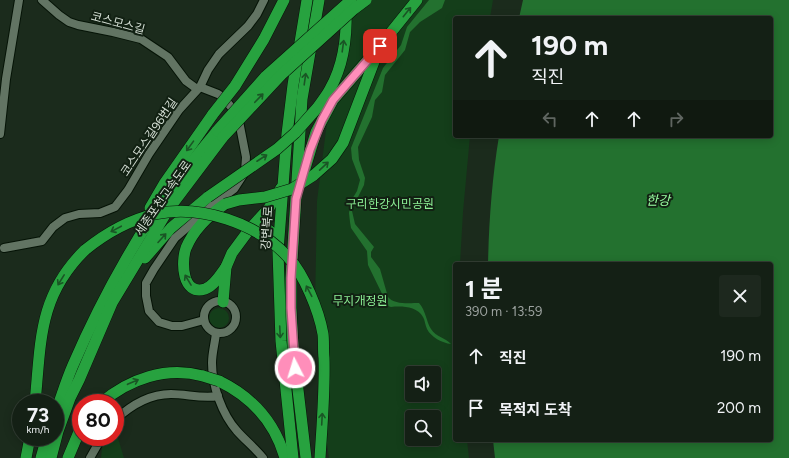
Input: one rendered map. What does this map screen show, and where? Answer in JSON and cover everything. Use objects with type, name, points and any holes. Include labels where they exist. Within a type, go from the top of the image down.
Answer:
[{"type":"highway","points":[[73,366],[94,307],[134,236],[164,184],[213,114],[235,86],[264,39],[284,0]]},
{"type":"highway","name":"강변북로","points":[[293,458],[281,340],[278,251],[293,85],[307,0]]},
{"type":"highway","points":[[306,458],[296,379],[291,308],[291,278],[302,99],[319,0]]},
{"type":"highway","points":[[79,380],[133,276],[150,250],[171,228],[208,197],[277,149],[318,107],[330,88],[342,54],[345,34],[346,0]]},
{"type":"highway","name":"세종포천고속도로","points":[[62,394],[73,366],[111,286],[151,217],[171,189],[220,134],[266,76],[350,0]]},
{"type":"highway","name":"세종포천고속도로","points":[[51,458],[58,431],[70,398],[112,303],[131,269],[168,210],[220,134],[281,75],[366,0]]},
{"type":"highway","points":[[296,199],[316,132],[333,100],[380,46],[417,0]]},
{"type":"highway","points":[[283,186],[269,208],[249,230],[232,253],[226,266],[214,283],[204,290],[193,288],[185,278],[183,269],[183,257],[192,237],[210,215],[225,204],[239,200],[265,197],[292,189],[314,175],[332,159],[343,143],[380,46]]},
{"type":"highway","points":[[36,394],[40,345],[45,315],[53,294],[63,276],[85,250],[110,232],[132,221],[156,214],[186,212],[218,216],[256,232],[289,257],[312,298],[323,334],[324,374],[320,458]]},
{"type":"highway","points":[[249,230],[259,227],[266,228],[272,233],[276,240],[278,251]]},
{"type":"highway","points":[[223,302],[226,266]]},
{"type":"highway","points":[[113,394],[132,382],[149,376],[176,372],[203,376],[219,381],[241,394],[263,415],[276,434],[285,458]]},
{"type":"highway","points":[[26,458],[28,446]]},
{"type":"highway","points":[[41,458],[44,446]]},
{"type":"highway","points":[[68,458],[73,446]]},
{"type":"street","points":[[0,134],[6,79],[19,0]]},
{"type":"street","name":"코스모스길","points":[[42,0],[69,22],[141,39],[168,57],[186,82],[197,89],[200,87]]},
{"type":"street","name":"코스모스길96번길","points":[[1,248],[42,241],[53,227],[65,218],[79,214],[100,213],[115,207],[128,190],[149,154],[179,110],[200,87],[208,70],[219,54],[248,26],[257,14],[264,0]]},
{"type":"street","points":[[200,87],[224,98],[238,116],[246,157],[245,172],[234,189],[175,238],[154,268],[146,283],[146,296],[149,311],[159,322],[172,326],[182,326],[204,320]]},
{"type":"street","points":[[215,302],[223,302],[227,303],[234,310],[235,323],[233,327],[225,332],[216,333],[208,328],[204,320],[205,313],[209,306],[215,302]]},
{"type":"street","points":[[216,333],[212,365],[216,392],[229,420],[237,431],[263,458]]},
{"type":"street","points":[[124,412],[146,399],[169,394],[207,398],[218,396]]},
{"type":"street","points":[[90,458],[97,446]]},
{"type":"green space","name":"구리한강시민공원","points":[[353,0],[493,0],[490,16],[453,16],[453,138],[470,138],[460,262],[453,262],[453,442],[467,442],[469,458],[329,458],[321,399],[315,307],[317,201],[331,91]]},
{"type":"green space","points":[[219,308],[226,311],[229,318],[226,325],[219,328],[212,325],[209,318],[212,311]]},
{"type":"green space","points":[[103,446],[120,446],[124,458],[101,458]]},
{"type":"water","points":[[429,0],[445,0],[442,8],[420,22],[410,32],[405,50],[385,75],[382,92],[375,100],[372,117],[358,147],[359,160],[365,178],[364,185],[352,211],[355,224],[374,247],[371,252],[371,257],[380,269],[388,297],[391,300],[398,302],[419,303],[433,332],[451,344],[441,341],[431,335],[427,329],[423,317],[417,311],[408,308],[388,306],[368,265],[367,251],[351,228],[349,213],[351,201],[357,191],[360,180],[352,159],[351,148],[383,68],[401,45],[407,27]]},
{"type":"water","name":"한강","points":[[523,0],[789,0],[789,458],[495,458],[493,442],[773,442],[773,262],[488,262],[491,200],[499,138],[773,138],[773,16],[519,16]]},
{"type":"route","points":[[295,368],[291,308],[291,278],[296,199],[310,150],[322,120],[333,100],[380,46]]},
{"type":"park label","name":"무지개정원","points":[[360,301]]}]
